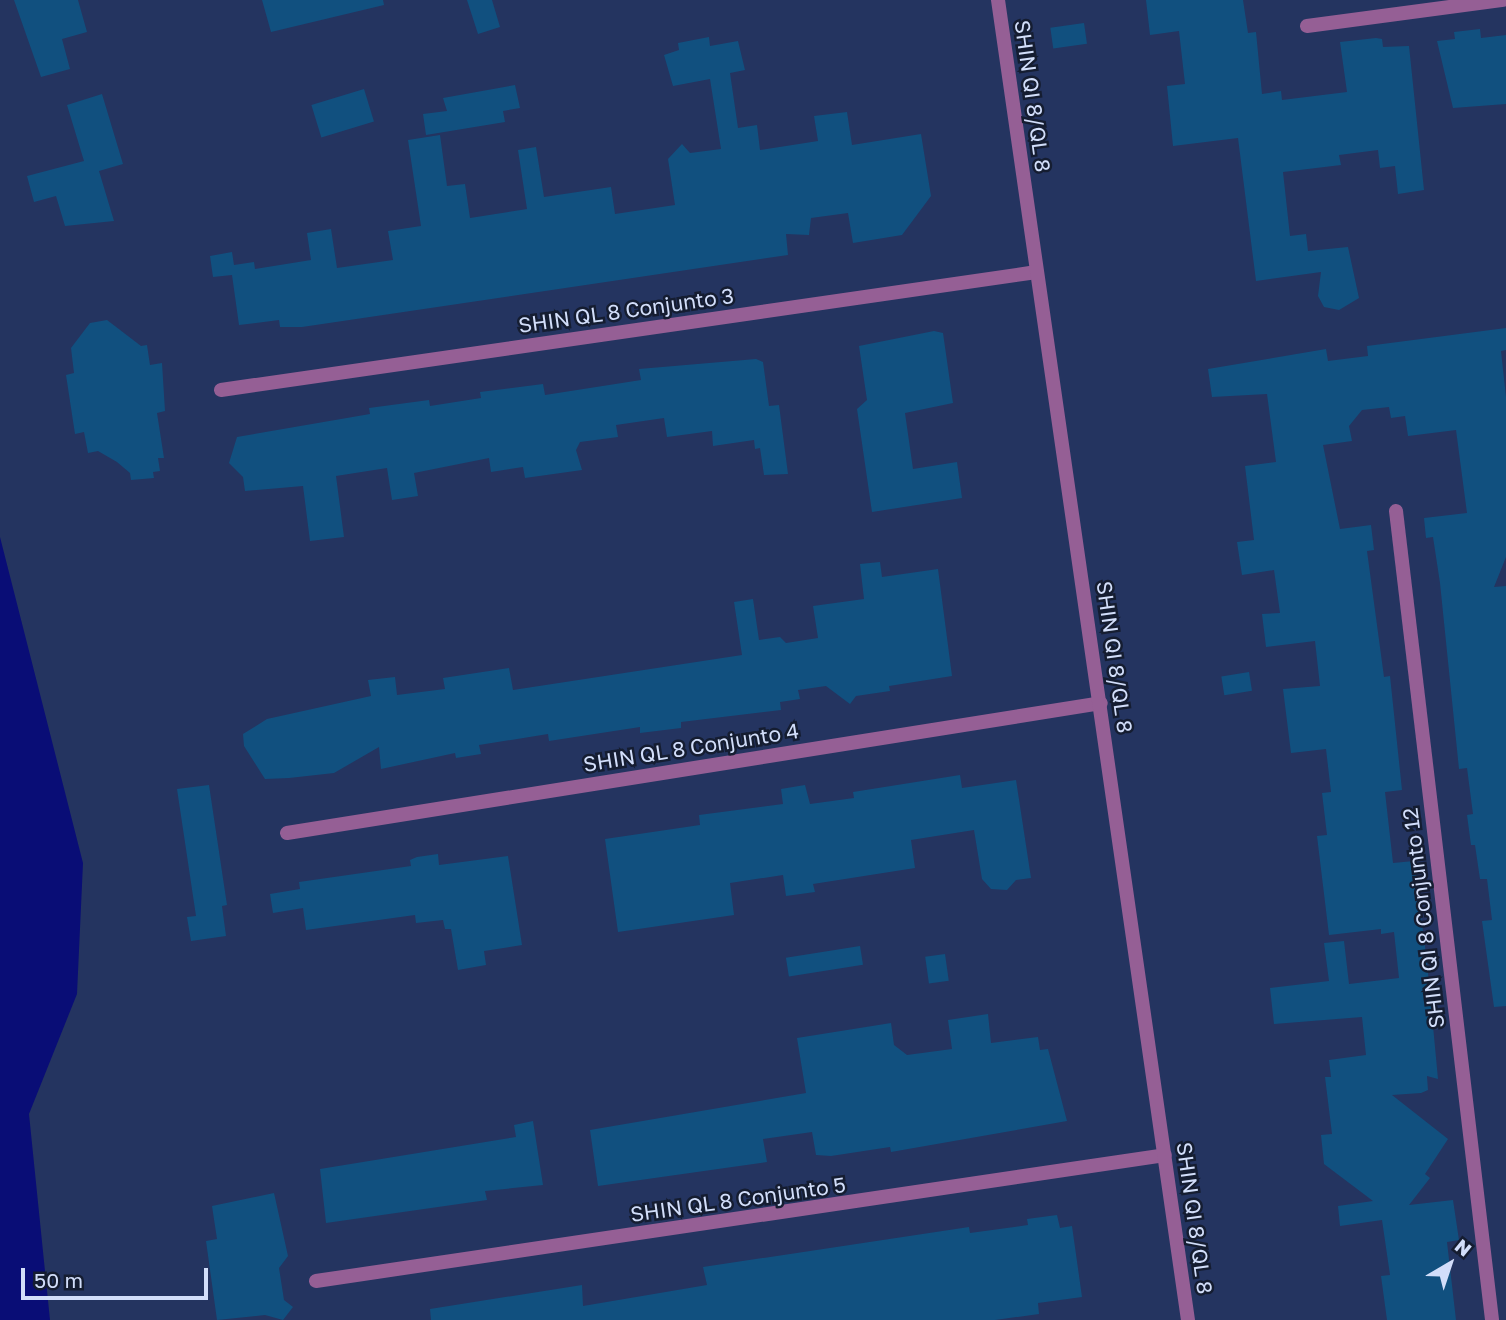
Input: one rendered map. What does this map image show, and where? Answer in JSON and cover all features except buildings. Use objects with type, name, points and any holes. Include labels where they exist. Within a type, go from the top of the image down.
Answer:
[{"type":"street","name":"SHIN QI 8/QL 8","points":[[998,0],[1188,1320]]},
{"type":"street","points":[[1307,26],[1503,0]]},
{"type":"street","name":"SHIN QL 8 Conjunto 3","points":[[221,390],[1037,272]]},
{"type":"street","name":"SHIN QI 8 Conjunto 12","points":[[1396,511],[1492,1320]]},
{"type":"street","name":"SHIN QL 8 Conjunto 4","points":[[287,833],[1101,703]]},
{"type":"street","name":"SHIN QL 8 Conjunto 5","points":[[316,1281],[1165,1155]]},
{"type":"shaded area","points":[[0,537],[83,863],[77,994],[29,1114],[50,1320],[0,1320]]}]
